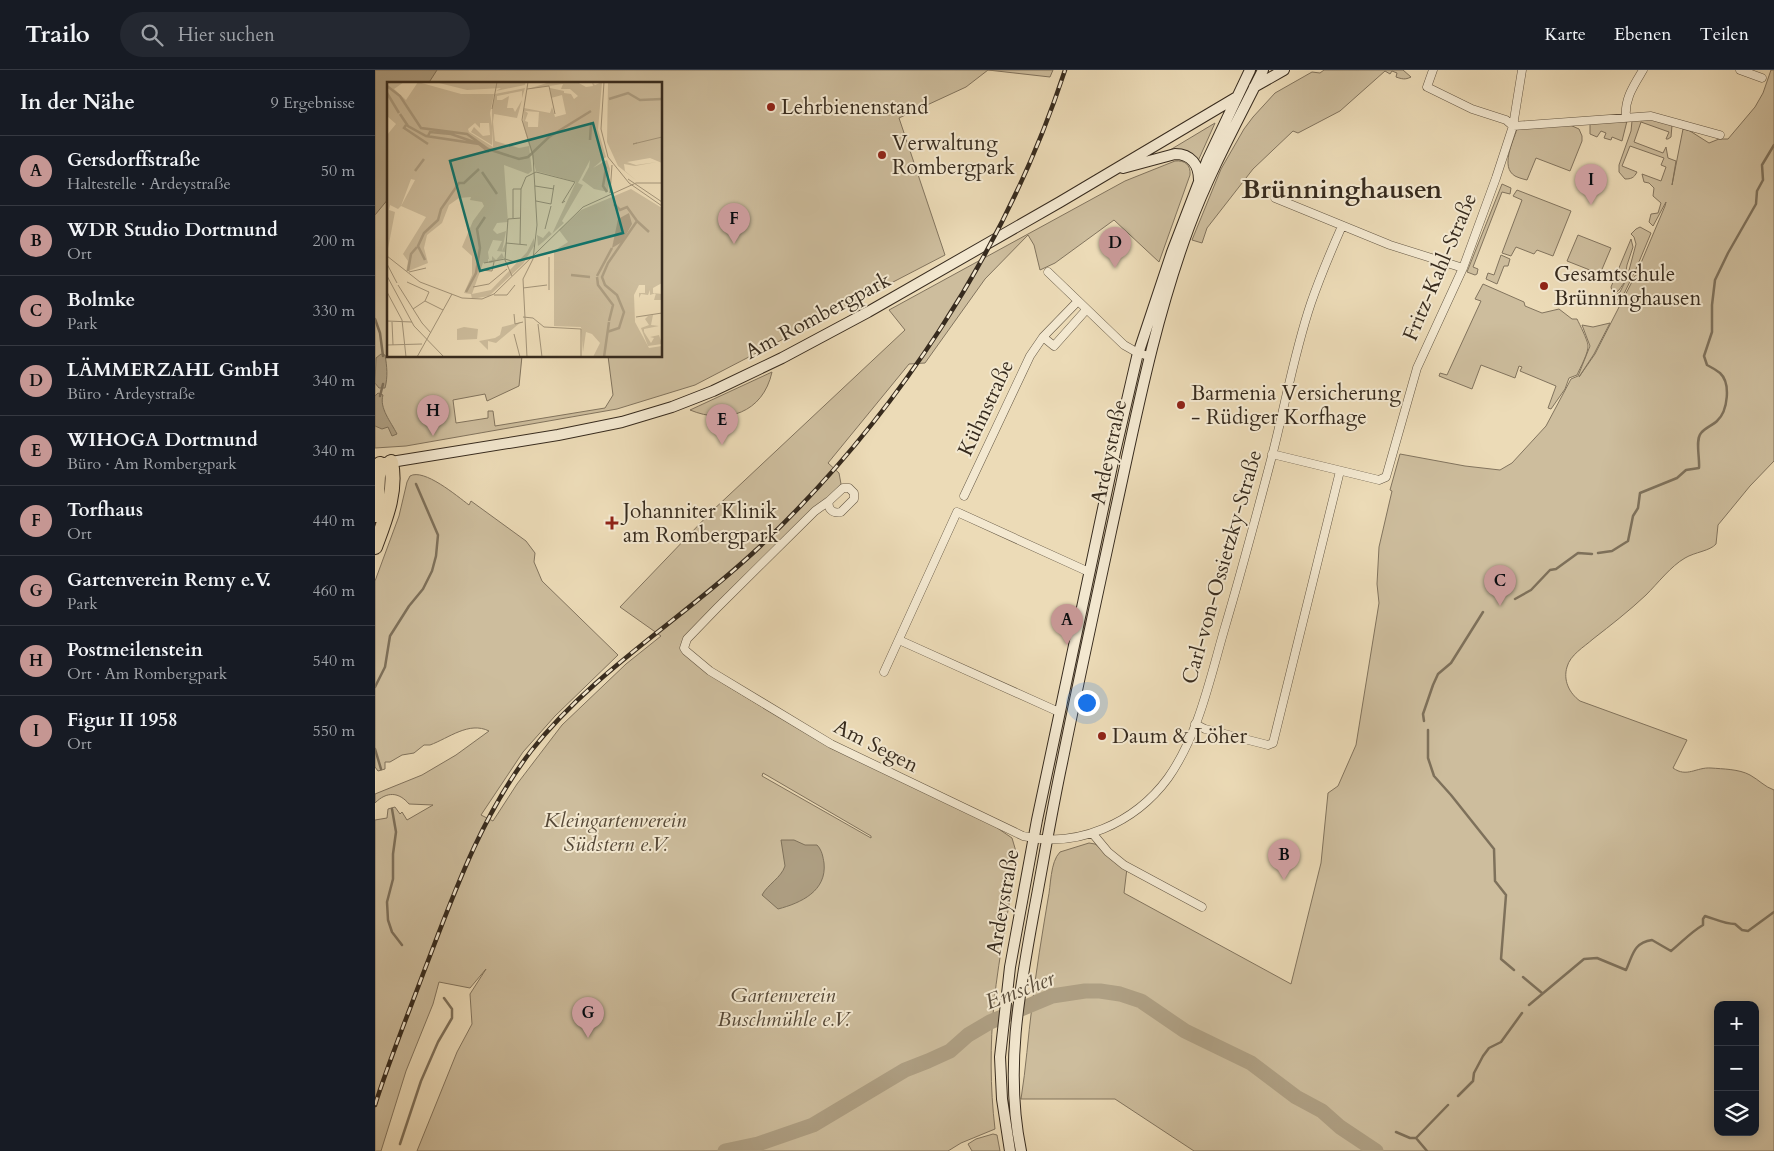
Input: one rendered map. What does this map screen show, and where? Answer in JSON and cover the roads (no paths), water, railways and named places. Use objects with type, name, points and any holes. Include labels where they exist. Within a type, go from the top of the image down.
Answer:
[{"type":"highway","points":[[375,514],[377,476],[382,464],[393,472],[390,499],[375,547]]},
{"type":"main road","name":"Ardeystraße","points":[[1010,1151],[1000,1057],[1006,1001],[1033,839],[1089,572],[1138,353],[1169,259],[1199,182],[1249,70]]},
{"type":"main road","name":"Ardeystraße","points":[[1021,1151],[1015,1114],[1013,1078],[1019,994],[1075,698],[1149,356],[1179,255],[1195,210],[1215,165],[1263,70]]},
{"type":"main road","name":"Am Rombergpark","points":[[382,464],[558,435],[622,422],[672,407],[713,391],[782,358],[868,312],[1284,70]]},
{"type":"main road","points":[[1112,171],[1169,155],[1182,154],[1188,156],[1196,165],[1199,182]]},
{"type":"street","points":[[1433,70],[1427,87],[1472,109],[1506,120],[1513,126],[1651,116],[1720,135]]},
{"type":"street","name":"Fritz-Kahl-Straße","points":[[1340,471],[1379,480],[1386,477],[1417,368],[1463,268],[1496,178],[1513,126],[1522,70]]},
{"type":"street","points":[[1625,118],[1630,92],[1643,70]]},
{"type":"street","points":[[1739,70],[1762,78]]},
{"type":"street","points":[[1275,198],[1391,245],[1463,268]]},
{"type":"street","name":"Carl-von-Ossietzky-Straße","points":[[1047,841],[1072,839],[1093,834],[1124,818],[1150,798],[1177,764],[1195,724],[1240,577],[1311,304],[1341,226]]},
{"type":"street","points":[[1048,272],[1124,346],[1149,356]]},
{"type":"street","name":"Kühnstraße","points":[[964,496],[1017,380],[1030,356],[1043,337],[1078,301]]},
{"type":"street","points":[[1043,337],[1054,346],[1086,310]]},
{"type":"street","points":[[1195,724],[1205,729],[1268,745],[1273,743],[1340,471],[1273,454]]},
{"type":"street","name":"Am Segen","points":[[829,501],[815,511],[758,566],[687,639],[684,648],[686,652],[710,672],[859,759],[1010,831],[1033,839]]},
{"type":"street","points":[[884,672],[957,512],[1089,572]]},
{"type":"street","points":[[899,640],[1059,712]]},
{"type":"street","points":[[1093,834],[1108,852],[1124,865],[1202,907]]},
{"type":"street","name":"Ardeystraße","points":[[1033,839],[1047,841]]},
{"type":"waterway","points":[[1598,553],[1612,551],[1628,541],[1633,516],[1638,508],[1640,493],[1677,478],[1686,470],[1699,468],[1699,436],[1724,411],[1727,397],[1726,383],[1720,373],[1707,365],[1704,356],[1712,332],[1712,305],[1715,280],[1756,204],[1757,191],[1763,180],[1762,165],[1774,145]]},
{"type":"waterway","points":[[375,319],[380,333],[383,356]]},
{"type":"waterway","points":[[380,396],[383,384]]},
{"type":"waterway","points":[[375,687],[385,667],[390,636],[409,606],[423,589],[432,571],[436,556],[438,535],[416,484]]},
{"type":"waterway","points":[[1515,599],[1531,590],[1550,570],[1556,569],[1578,553],[1592,554]]},
{"type":"waterway","points":[[1424,721],[1423,714],[1438,674],[1451,663],[1483,612]]},
{"type":"waterway","points":[[1428,730],[1428,758],[1434,776],[1494,849],[1495,881],[1506,895],[1501,959],[1514,970]]},
{"type":"waterway","points":[[375,749],[381,769]]},
{"type":"waterway","points":[[392,809],[396,832],[393,854],[393,879],[387,902],[388,920],[392,932],[402,945]]},
{"type":"waterway","points":[[1529,1005],[1584,959],[1597,958],[1626,970],[1635,950],[1641,944],[1652,940],[1671,951],[1703,925],[1705,916],[1735,924],[1742,930],[1748,931],[1774,912]]},
{"type":"waterway","points":[[1523,977],[1542,993]]},
{"type":"waterway","name":"Emscher","points":[[725,1151],[758,1144],[813,1125],[905,1070],[950,1051],[968,1035],[990,1022],[1052,996],[1085,991],[1120,994],[1141,1001],[1185,1031],[1251,1063],[1296,1097],[1322,1111],[1340,1127],[1376,1151]]},
{"type":"waterway","points":[[400,1144],[421,1081],[438,1042],[452,1018],[452,1009],[444,998]]},
{"type":"waterway","points":[[1458,1096],[1473,1081],[1474,1073],[1489,1048],[1501,1042],[1522,1013]]},
{"type":"waterway","points":[[1416,1138],[1448,1105]]},
{"type":"waterway","points":[[1396,1132],[1410,1138],[1416,1138],[1427,1151]]},
{"type":"railway","points":[[375,1105],[398,1039],[469,858],[482,830],[513,777],[531,751],[582,696],[638,647],[726,577],[805,501],[853,447],[898,390],[939,330],[977,268],[1011,203],[1040,137],[1065,70]]},
{"type":"place","name":"Lehrbienenstand","points":[[771,107]]},
{"type":"place","name":"Verwaltung Rombergpark","points":[[882,155]]},
{"type":"place","name":"Figur II 1958","points":[[1591,205]]},
{"type":"place","name":"Torfhaus","points":[[734,244]]},
{"type":"place","name":"LÄMMERZAHL GmbH","points":[[1115,268]]},
{"type":"place","name":"Gesamtschule Brünninghausen","points":[[1544,286]]},
{"type":"place","name":"Barmenia Versicherung - Rüdiger Korfhage","points":[[1181,405]]},
{"type":"place","name":"Postmeilenstein","points":[[433,436]]},
{"type":"place","name":"WIHOGA Dortmund","points":[[722,445]]},
{"type":"place","name":"Johanniter Klinik am Rombergpark","points":[[612,523]]},
{"type":"place","name":"Bolmke","points":[[1500,606]]},
{"type":"place","name":"Gersdorffstraße","points":[[1067,645]]},
{"type":"place","name":"Daum & Löher","points":[[1102,736]]},
{"type":"place","name":"WDR Studio Dortmund","points":[[1284,880]]},
{"type":"place","name":"Gartenverein Remy e.V.","points":[[588,1038]]},
{"type":"district","name":"Brünninghausen","points":[[1342,189]]},
{"type":"park label","name":"Kleingartenverein Südstern e.V.","points":[[615,832]]},
{"type":"park label","name":"Gartenverein Buschmühle e.V.","points":[[783,1007]]}]
